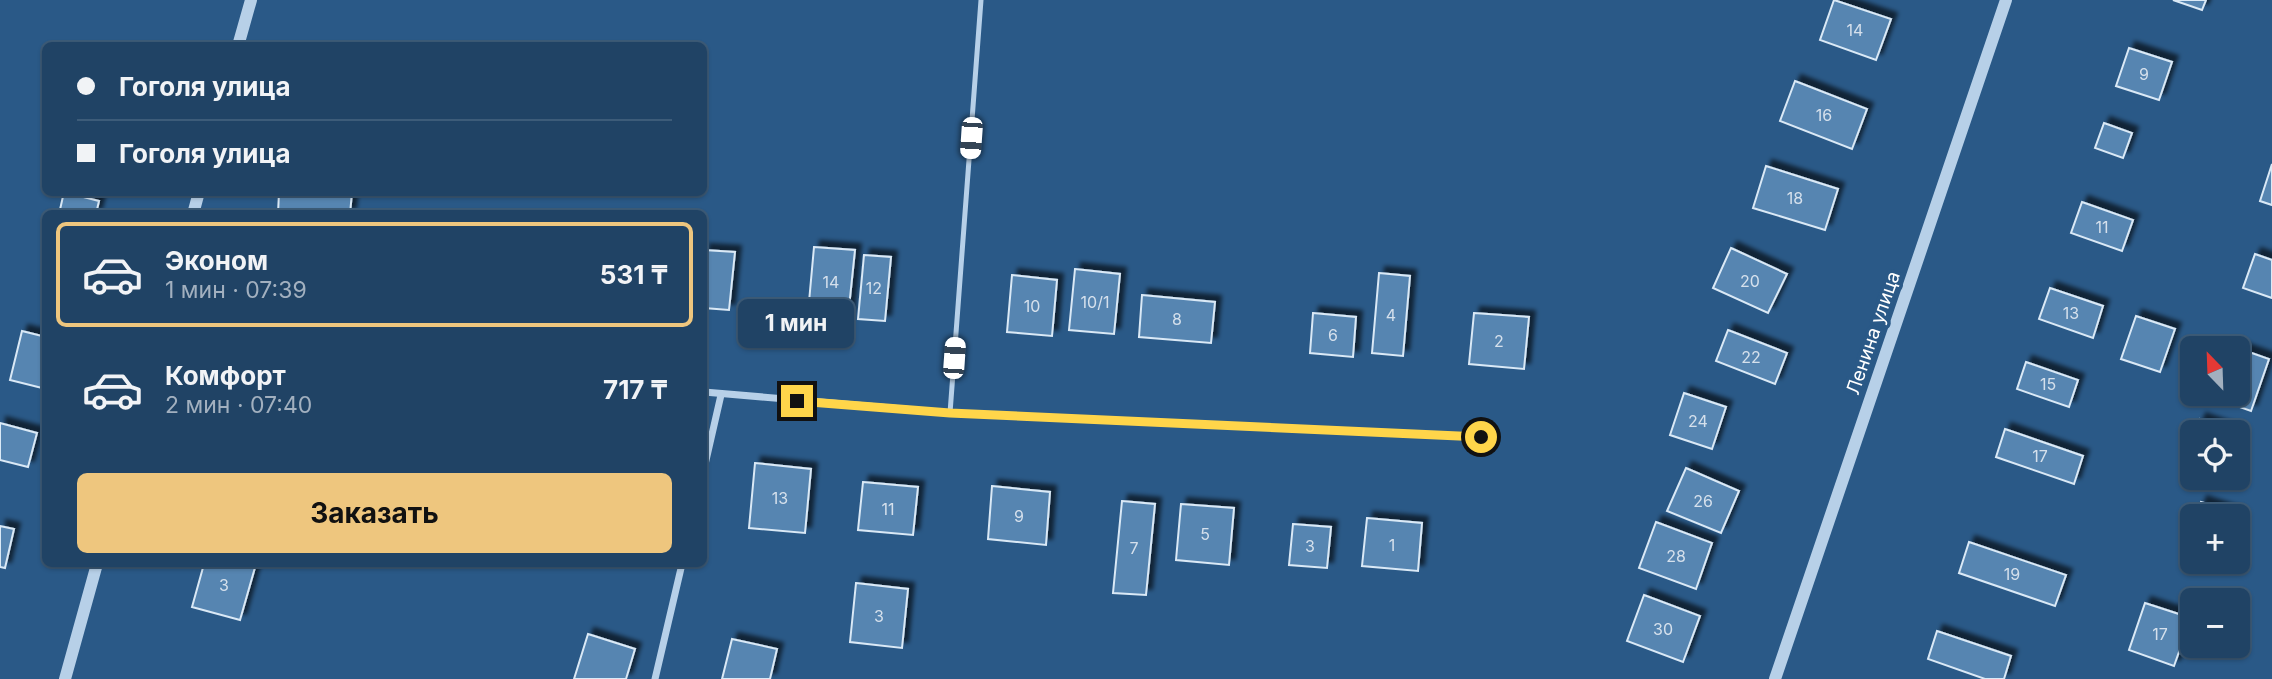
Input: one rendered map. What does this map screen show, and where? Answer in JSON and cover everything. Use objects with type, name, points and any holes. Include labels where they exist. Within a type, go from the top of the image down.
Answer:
[{"type":"street","points":[[239,42],[250,0]]},
{"type":"street","name":"Ленина улица","points":[[1775,679],[2006,0]]},
{"type":"street","points":[[707,393],[950,413],[1481,437]]},
{"type":"street","points":[[707,456],[721,395]]},
{"type":"street","points":[[65,679],[96,567]]},
{"type":"street","points":[[655,679],[681,567]]},
{"type":"lane","points":[[950,413],[981,0]]},
{"type":"building","points":[[1834,0],[1891,19],[1876,60],[1820,40]]},
{"type":"building","points":[[2173,0],[2206,0],[2202,10]]},
{"type":"building","points":[[2129,48],[2172,62],[2159,100],[2116,86]]},
{"type":"building","points":[[1795,81],[1867,109],[1852,149],[1780,121]]},
{"type":"building","points":[[2104,123],[2132,133],[2123,158],[2095,148]]},
{"type":"building","points":[[2272,164],[2272,205],[2260,201]]},
{"type":"building","points":[[1766,166],[1838,189],[1825,230],[1753,208]]},
{"type":"building","points":[[63,196],[80,196],[99,201],[97,210],[60,210]]},
{"type":"building","points":[[279,196],[352,196],[350,210],[278,210]]},
{"type":"building","points":[[2082,202],[2133,220],[2122,251],[2071,233]]},
{"type":"building","points":[[814,247],[855,250],[848,317],[808,313]]},
{"type":"building","points":[[1731,248],[1787,274],[1768,313],[1713,288]]},
{"type":"building","points":[[707,250],[735,252],[729,310],[707,308]]},
{"type":"building","points":[[2255,254],[2272,260],[2272,298],[2243,288]]},
{"type":"building","points":[[864,255],[891,257],[885,321],[858,319]]},
{"type":"building","points":[[1075,269],[1120,274],[1114,334],[1069,330]]},
{"type":"building","points":[[1379,273],[1410,276],[1403,356],[1372,353]]},
{"type":"building","points":[[1012,275],[1057,280],[1052,336],[1007,332]]},
{"type":"building","points":[[2050,288],[2103,306],[2093,338],[2039,319]]},
{"type":"building","points":[[1142,295],[1215,302],[1211,343],[1139,337]]},
{"type":"building","points":[[1313,313],[1356,317],[1353,357],[1310,353]]},
{"type":"building","points":[[1474,313],[1529,317],[1524,369],[1469,364]]},
{"type":"building","points":[[2136,316],[2175,329],[2160,372],[2121,359]]},
{"type":"building","points":[[1728,330],[1787,353],[1775,384],[1716,361]]},
{"type":"building","points":[[22,331],[42,336],[42,388],[10,380]]},
{"type":"building","points":[[2250,352],[2269,359],[2251,411],[2237,406],[2250,406]]},
{"type":"building","points":[[2026,362],[2078,380],[2069,407],[2017,389]]},
{"type":"building","points":[[1684,393],[1726,407],[1712,449],[1670,435]]},
{"type":"building","points":[[0,423],[37,433],[28,467],[0,460]]},
{"type":"building","points":[[2005,429],[2083,456],[2074,484],[1996,457]]},
{"type":"building","points":[[755,463],[811,469],[805,533],[749,528]]},
{"type":"building","points":[[1686,468],[1739,491],[1721,533],[1667,511]]},
{"type":"building","points":[[863,482],[918,487],[913,535],[858,530]]},
{"type":"building","points":[[992,486],[1050,492],[1046,545],[988,539]]},
{"type":"building","points":[[1122,501],[1155,504],[1146,595],[1113,593]]},
{"type":"building","points":[[1181,504],[1234,508],[1229,565],[1176,560]]},
{"type":"building","points":[[1367,518],[1422,523],[1418,571],[1362,566]]},
{"type":"building","points":[[1656,522],[1712,543],[1696,589],[1639,568]]},
{"type":"building","points":[[1293,524],[1331,527],[1327,568],[1289,565]]},
{"type":"building","points":[[0,526],[14,529],[5,568],[0,567]]},
{"type":"building","points":[[1969,542],[2066,575],[2055,606],[1959,573]]},
{"type":"building","points":[[203,567],[255,567],[240,620],[192,607]]},
{"type":"building","points":[[856,583],[908,589],[902,648],[850,642]]},
{"type":"building","points":[[1644,595],[1700,616],[1683,662],[1627,641]]},
{"type":"building","points":[[2145,603],[2180,614],[2180,649],[2174,666],[2129,650]]},
{"type":"building","points":[[1937,631],[2011,656],[2004,679],[1985,679],[1928,659]]},
{"type":"building","points":[[588,634],[635,649],[626,679],[574,679]]},
{"type":"building","points":[[732,639],[777,649],[770,679],[722,679]]},
{"type":"route","points":[[797,401],[950,413],[1481,437]]}]
